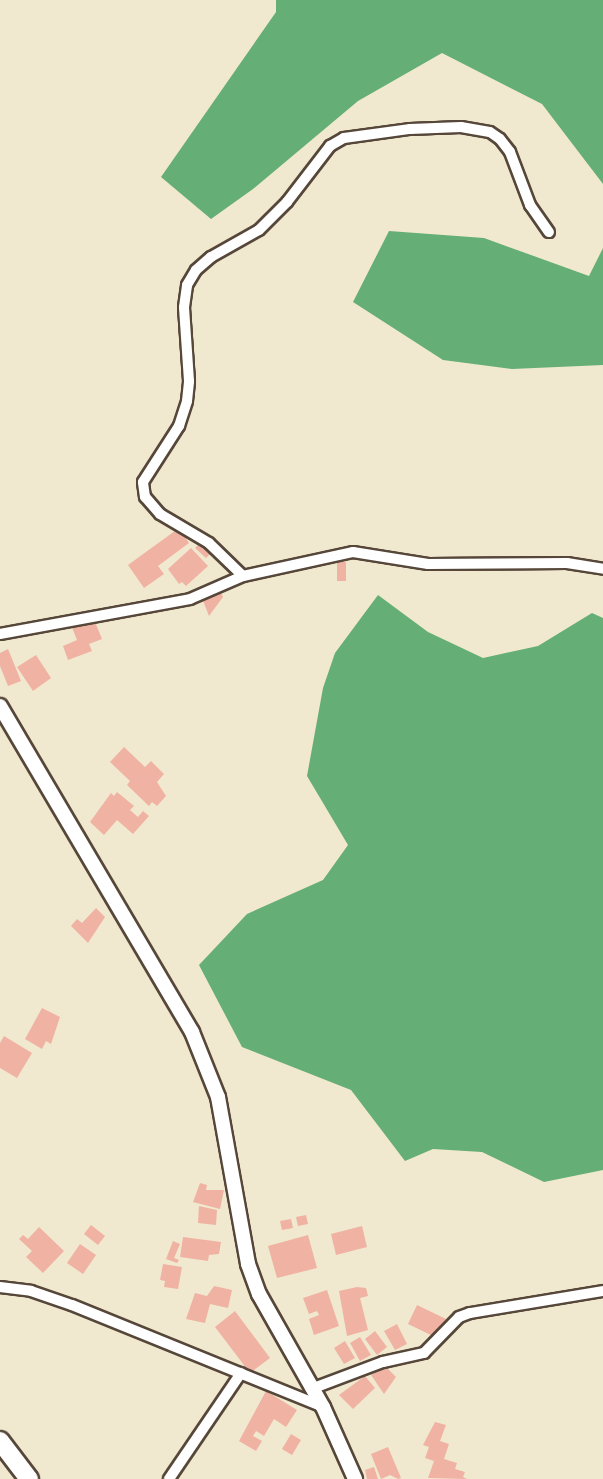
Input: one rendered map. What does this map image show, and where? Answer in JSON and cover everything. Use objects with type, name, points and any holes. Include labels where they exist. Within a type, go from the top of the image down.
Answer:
[{"type":"highway","points":[[0,1441],[29,1479]]},
{"type":"street","points":[[243,576],[209,543],[160,514],[145,497],[143,482],[179,426],[187,401],[184,307],[187,285],[196,270],[211,257],[259,230],[287,202],[330,146],[344,138],[410,129],[461,127],[490,132],[500,139],[510,152],[530,205],[549,232]]},
{"type":"street","points":[[0,634],[190,599],[243,576],[353,552],[428,564],[567,563],[603,569]]},
{"type":"street","points":[[0,706],[192,1032],[218,1098],[248,1264],[259,1294],[323,1407],[355,1479]]},
{"type":"street","points":[[0,1287],[30,1291],[72,1305],[323,1407]]},
{"type":"street","points":[[311,1389],[382,1362],[408,1359],[424,1353],[459,1317],[470,1313],[603,1291]]},
{"type":"street","points":[[169,1479],[241,1373]]},
{"type":"green space","points":[[276,0],[603,0],[603,184],[542,104],[442,53],[358,101],[253,189],[211,219],[161,177],[276,12]]},
{"type":"green space","points":[[389,231],[484,238],[589,276],[603,248],[603,365],[512,369],[443,360],[353,302]]},
{"type":"green space","points":[[378,595],[428,632],[483,658],[538,646],[592,613],[603,618],[603,1170],[544,1182],[482,1152],[433,1149],[405,1161],[351,1090],[242,1047],[199,965],[247,914],[323,880],[348,845],[307,776],[323,688],[335,653]]},
{"type":"building","points":[[179,528],[189,543],[158,566],[164,574],[144,588],[128,565]]},
{"type":"building","points":[[200,543],[211,553],[206,558],[195,548]]},
{"type":"building","points":[[191,548],[208,566],[186,586],[182,582],[179,584],[168,569]]},
{"type":"building","points":[[337,562],[346,562],[346,581],[337,581]]},
{"type":"building","points":[[220,590],[223,597],[209,616],[202,598]]},
{"type":"building","points":[[93,617],[102,639],[89,644],[92,651],[68,660],[63,646],[77,640],[71,625]]},
{"type":"building","points":[[8,649],[21,681],[8,686],[0,666],[0,653]]},
{"type":"building","points":[[36,655],[51,678],[33,691],[17,667]]},
{"type":"building","points":[[124,747],[145,767],[151,761],[164,774],[157,782],[166,796],[157,806],[152,802],[149,806],[127,785],[130,781],[110,762]]},
{"type":"building","points":[[117,792],[134,806],[130,810],[138,817],[143,811],[149,816],[133,834],[117,820],[104,835],[90,822],[111,793],[114,796]]},
{"type":"building","points":[[96,908],[105,917],[88,943],[71,926],[77,919],[82,923]]},
{"type":"building","points":[[42,1008],[60,1017],[51,1044],[46,1041],[42,1049],[25,1039]]},
{"type":"building","points":[[4,1036],[32,1053],[17,1078],[0,1068],[0,1043]]},
{"type":"building","points":[[200,1183],[207,1185],[206,1190],[224,1190],[220,1209],[193,1202]]},
{"type":"building","points":[[199,1206],[217,1210],[216,1225],[198,1223]]},
{"type":"building","points":[[306,1215],[308,1224],[298,1226],[296,1217]]},
{"type":"building","points":[[291,1219],[293,1228],[282,1230],[280,1221]]},
{"type":"building","points":[[91,1225],[105,1236],[98,1245],[84,1234]]},
{"type":"building","points":[[362,1226],[367,1247],[336,1255],[331,1234]]},
{"type":"building","points":[[39,1227],[64,1251],[43,1273],[26,1257],[32,1251],[19,1239],[23,1235],[28,1239]]},
{"type":"building","points":[[308,1235],[317,1268],[277,1278],[268,1246]]},
{"type":"building","points":[[183,1237],[221,1242],[219,1254],[209,1255],[208,1261],[180,1257]]},
{"type":"building","points":[[173,1241],[180,1244],[174,1258],[179,1260],[177,1263],[166,1259]]},
{"type":"building","points":[[80,1244],[96,1255],[83,1274],[67,1263]]},
{"type":"building","points":[[163,1264],[182,1267],[178,1289],[164,1287],[165,1281],[160,1280]]},
{"type":"building","points":[[214,1286],[232,1290],[228,1308],[210,1304],[205,1323],[186,1319],[195,1293],[207,1296]]},
{"type":"building","points":[[357,1287],[366,1288],[368,1296],[360,1298],[368,1330],[347,1336],[339,1291]]},
{"type":"building","points":[[327,1290],[339,1326],[314,1335],[309,1319],[319,1315],[317,1311],[309,1314],[303,1298]]},
{"type":"building","points":[[417,1305],[446,1319],[437,1338],[408,1324]]},
{"type":"building","points":[[235,1311],[270,1358],[250,1373],[215,1327]]},
{"type":"building","points":[[397,1324],[407,1344],[395,1350],[384,1331]]},
{"type":"building","points":[[375,1331],[387,1347],[377,1355],[365,1339]]},
{"type":"building","points":[[360,1337],[371,1355],[360,1361],[350,1343]]},
{"type":"building","points":[[345,1341],[355,1358],[344,1364],[334,1348]]},
{"type":"building","points":[[386,1367],[396,1377],[384,1394],[371,1375]]},
{"type":"building","points":[[365,1376],[375,1388],[353,1409],[339,1395]]},
{"type":"building","points":[[266,1391],[297,1410],[286,1427],[274,1419],[264,1436],[256,1431],[253,1436],[262,1441],[256,1451],[239,1441]]},
{"type":"building","points":[[435,1422],[446,1425],[440,1441],[449,1444],[444,1459],[457,1463],[455,1469],[465,1472],[463,1477],[467,1479],[428,1478],[434,1461],[425,1458],[429,1447],[423,1445]]},
{"type":"building","points":[[291,1434],[301,1440],[292,1455],[282,1449]]},
{"type":"building","points":[[388,1447],[401,1478],[390,1475],[381,1479],[371,1454]]},
{"type":"building","points":[[374,1467],[378,1479],[367,1479],[365,1470]]}]
